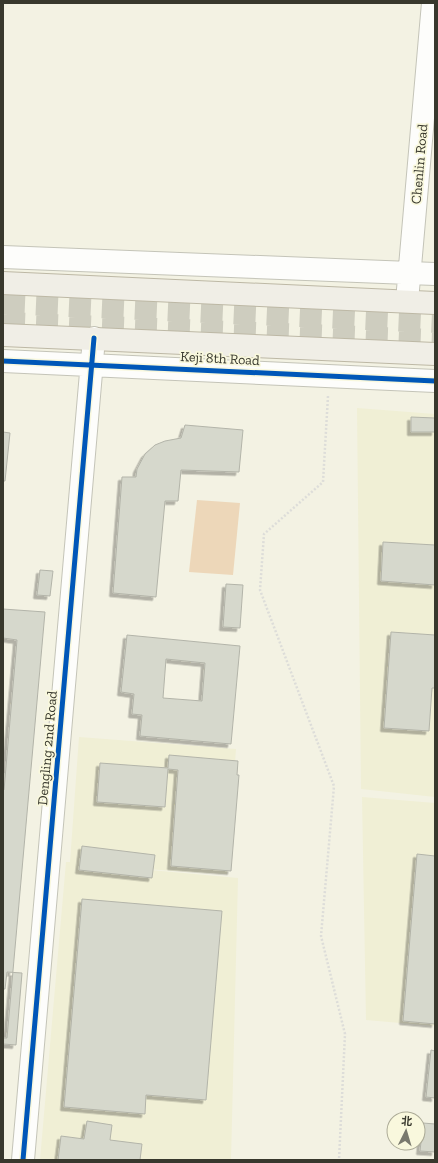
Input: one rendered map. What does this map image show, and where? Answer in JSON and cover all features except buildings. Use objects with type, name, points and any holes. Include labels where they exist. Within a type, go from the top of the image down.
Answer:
[{"type":"main road","points":[[3,283],[435,303]]},
{"type":"main road","name":"Keji 8th Road","points":[[3,335],[435,354]]},
{"type":"street","name":"Chenlin Road","points":[[407,301],[433,3]]},
{"type":"street","points":[[3,257],[435,274]]},
{"type":"street","name":"Dengling 2nd Road","points":[[23,1160],[94,338]]},
{"type":"street","name":"Keji 8th Road","points":[[3,361],[435,381]]},
{"type":"path","points":[[330,376],[323,482],[264,534],[260,590],[334,786],[321,936],[345,1034],[339,1160]]},
{"type":"shaded area","points":[[357,408],[435,414],[435,797],[361,789]]},
{"type":"shaded area","points":[[197,500],[240,503],[233,575],[189,572]]},
{"type":"shaded area","points":[[79,737],[236,749],[227,874],[128,868],[238,878],[231,1160],[40,1160],[66,862],[70,862]]},
{"type":"shaded area","points":[[362,797],[435,803],[435,1026],[366,1020]]},
{"type":"tunnel","points":[[3,303],[435,322]]},
{"type":"tunnel","points":[[3,323],[435,340]]},
{"type":"cycle path","points":[[23,1160],[94,338]]},
{"type":"cycle path","points":[[3,361],[435,381]]}]
